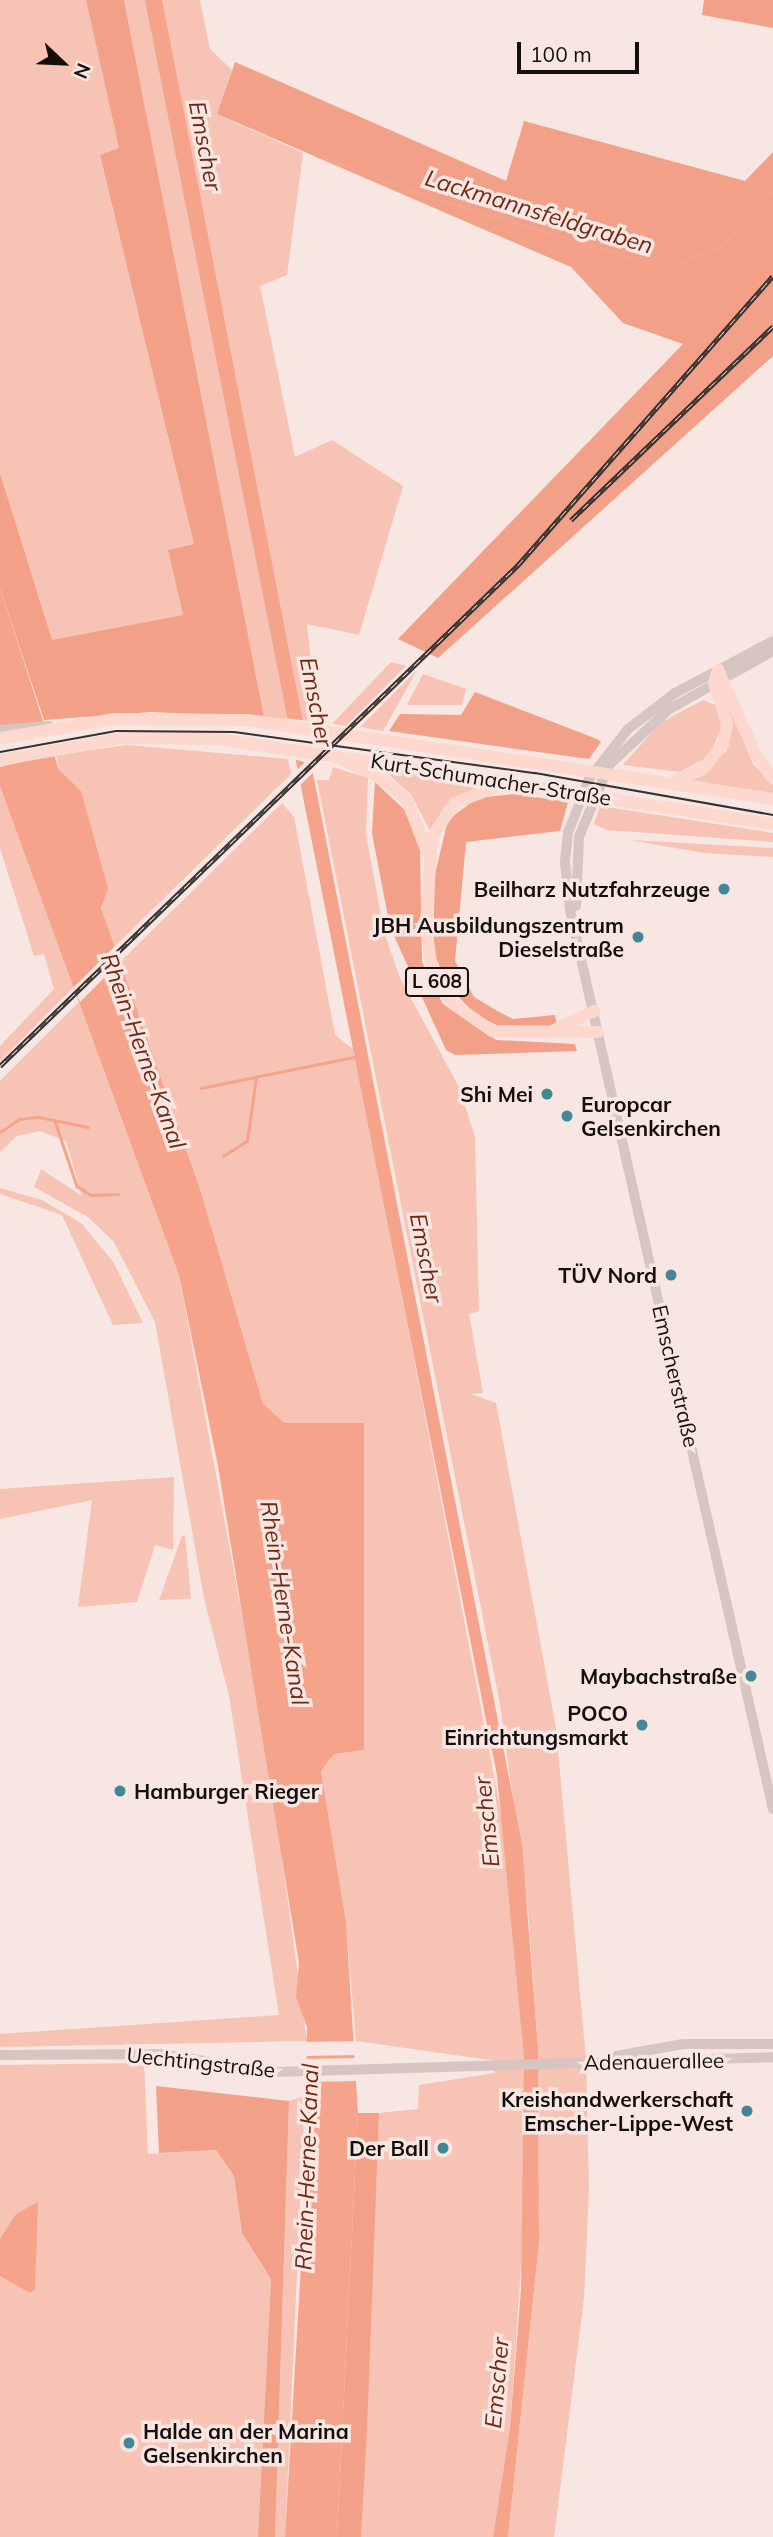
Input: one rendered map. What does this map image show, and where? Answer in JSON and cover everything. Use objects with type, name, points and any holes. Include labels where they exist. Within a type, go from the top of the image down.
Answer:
[{"type":"main road","points":[[719,677],[755,755],[773,778]]},
{"type":"main road","points":[[670,782],[703,769],[723,744],[725,713],[719,677]]},
{"type":"main road","name":"Kurt-Schumacher-Straße","points":[[0,738],[51,726],[144,718],[248,720],[390,738],[773,799]]},
{"type":"main road","name":"Kurt-Schumacher-Straße","points":[[0,760],[58,747],[164,737],[252,743],[383,761],[773,824]]},
{"type":"main road","name":"L 608","points":[[328,753],[379,777],[414,810],[428,856],[427,943],[443,993],[492,1031],[544,1035],[598,1032]]},
{"type":"main road","name":"L 608","points":[[428,856],[442,817],[455,803],[513,782]]},
{"type":"main road","points":[[544,1035],[594,1011]]},
{"type":"street","points":[[719,677],[773,641]]},
{"type":"street","points":[[719,677],[773,651]]},
{"type":"street","name":"Emscherstraße","points":[[719,677],[659,703],[619,746],[601,780],[579,837],[579,944],[773,1808]]},
{"type":"street","points":[[0,730],[51,726]]},
{"type":"street","name":"Adenauerallee","points":[[571,2062],[683,2044],[773,2043]]},
{"type":"street","name":"Uechtingstraße","points":[[0,2055],[161,2054],[245,2070],[294,2071],[571,2062]]},
{"type":"street","name":"Adenauerallee","points":[[571,2062],[773,2057]]},
{"type":"shaded area","points":[[0,0],[86,0],[119,148],[100,155],[194,544],[168,550],[183,615],[52,641],[0,473]]},
{"type":"shaded area","points":[[86,0],[124,0],[264,717],[151,712],[44,720],[0,588],[0,473],[52,640],[183,615],[168,550],[194,544],[100,155],[119,148]]},
{"type":"shaded area","points":[[124,0],[200,0],[210,49],[232,70],[217,114],[303,153],[287,275],[260,286],[295,457],[332,440],[403,486],[359,635],[307,624],[317,723],[264,717]]},
{"type":"shaded area","points":[[704,0],[773,0],[773,28],[702,15]]},
{"type":"shaded area","points":[[235,62],[506,181],[524,121],[745,181],[773,152],[773,356],[438,658],[398,639],[683,344],[623,323],[571,267],[217,114]]},
{"type":"shaded area","points":[[391,662],[406,666],[346,726],[332,724]]},
{"type":"shaded area","points":[[417,670],[383,731],[360,727]]},
{"type":"shaded area","points":[[423,674],[466,689],[462,705],[407,705]]},
{"type":"shaded area","points":[[475,692],[601,742],[589,759],[389,731],[400,714],[461,715]]},
{"type":"shaded area","points":[[703,700],[715,705],[722,727],[708,757],[680,772],[623,765],[660,723]]},
{"type":"shaded area","points":[[729,706],[753,764],[773,785],[773,794],[691,780],[727,751]]},
{"type":"shaded area","points":[[127,745],[288,759],[291,774],[114,947],[101,907],[81,791],[61,775],[56,755]]},
{"type":"shaded area","points":[[333,767],[368,778],[366,834],[384,932],[400,978],[460,1089],[475,1137],[479,1311],[469,1314],[483,1393],[471,1394],[496,1403],[556,1728],[586,2060],[589,2190],[584,2298],[554,2537],[508,2537],[539,2243],[538,2048],[528,1908],[500,1704],[317,780],[329,780]]},
{"type":"shaded area","points":[[383,770],[481,784],[445,806],[430,831],[411,794]]},
{"type":"shaded area","points":[[375,782],[410,815],[420,850],[422,962],[443,1004],[496,1040],[575,1044],[577,1051],[455,1055],[446,1050],[390,927],[372,833]]},
{"type":"shaded area","points":[[0,786],[77,984],[0,1061],[0,1046],[54,989],[44,954],[34,956],[0,848]]},
{"type":"shaded area","points":[[515,794],[568,802],[560,831],[466,842],[455,961],[474,997],[501,1013],[513,1019],[555,1015],[557,1025],[541,1029],[499,1026],[477,1016],[447,985],[433,950],[435,874],[448,820],[477,798]]},
{"type":"shaded area","points":[[282,803],[294,817],[335,1035],[355,1051],[507,1844],[524,2057],[523,2237],[510,2427],[493,2537],[361,2537],[379,2113],[418,2109],[419,2085],[494,2073],[497,2061],[356,2041],[346,1922],[321,1771],[334,1754],[363,1750],[364,1423],[285,1423],[263,1404],[201,1192],[119,963]]},
{"type":"shaded area","points":[[600,806],[773,833],[773,842],[607,830],[594,824]]},
{"type":"shaded area","points":[[630,840],[773,848],[773,857],[704,853]]},
{"type":"shaded area","points":[[82,999],[179,1275],[267,1750],[307,2041],[0,2047],[0,2034],[279,2015],[229,1696],[204,1598],[155,1322],[114,1242],[88,1217],[34,1187],[41,1169],[82,1196],[66,1141],[40,1131],[17,1136],[0,1152],[0,1081]]},
{"type":"shaded area","points":[[0,1188],[42,1200],[81,1223],[114,1263],[143,1323],[113,1325],[62,1215],[0,1194]]},
{"type":"shaded area","points":[[174,1477],[173,1550],[155,1545],[137,1602],[78,1607],[92,1500],[0,1519],[0,1489]]},
{"type":"shaded area","points":[[185,1535],[191,1599],[159,1600],[182,1536]]},
{"type":"shaded area","points":[[144,2063],[148,2154],[216,2150],[234,2176],[242,2233],[271,2279],[258,2537],[0,2537],[0,2065]]},
{"type":"shaded area","points":[[156,2086],[289,2101],[275,2537],[258,2537],[271,2279],[242,2233],[234,2176],[216,2150],[159,2153]]},
{"type":"shaded area","points":[[305,2096],[285,2537],[275,2537],[289,2101]]},
{"type":"shaded area","points":[[358,2113],[379,2113],[367,2430],[361,2537],[337,2537]]},
{"type":"water","points":[[145,0],[162,0],[522,1844],[538,2048],[539,2243],[508,2537],[493,2537],[510,2427],[521,2290],[524,2057],[497,1775]]},
{"type":"water","name":"Rhein-Herne-Kanal","points":[[0,588],[59,770],[81,791],[108,888],[101,908],[201,1192],[263,1404],[285,1423],[364,1423],[364,1750],[334,1754],[321,1771],[346,1922],[358,2113],[337,2537],[285,2537],[305,2198],[307,2027],[296,1997],[299,1963],[218,1466],[179,1275],[0,786]]},
{"type":"water","points":[[38,2202],[35,2290],[30,2293],[0,2276],[0,2239],[16,2214]]},
{"type":"pier","points":[[285,718],[308,721],[318,768],[298,787],[295,772],[305,762],[293,759]]},
{"type":"pier","points":[[48,721],[59,753],[0,767],[0,727]]},
{"type":"pier","points":[[117,944],[122,960],[80,1002],[74,987]]},
{"type":"pier","points":[[360,2041],[360,2055],[303,2056],[303,2042]]},
{"type":"pier","points":[[360,2058],[361,2081],[302,2082],[303,2059]]},
{"type":"waterway","name":"Lackmannsfeldgraben","points":[[316,155],[417,193],[654,264],[676,264],[720,247],[773,190]]},
{"type":"waterway","points":[[201,1088],[353,1057]]},
{"type":"waterway","points":[[223,1156],[247,1141],[256,1077]]},
{"type":"waterway","points":[[0,1132],[19,1119],[39,1117],[88,1127]]},
{"type":"waterway","points":[[55,1121],[77,1186],[91,1195],[118,1194]]},
{"type":"tram line","points":[[0,752],[116,731],[234,732],[535,773],[773,815]]},
{"type":"railway","points":[[0,1066],[518,565],[773,276]]},
{"type":"railway","points":[[571,520],[773,326]]},
{"type":"place","name":"Beilharz Nutzfahrzeuge","points":[[724,889]]},
{"type":"place","name":"JBH Ausbildungszentrum Dieselstraße","points":[[638,937]]},
{"type":"place","name":"Shi Mei","points":[[547,1094]]},
{"type":"place","name":"Europcar Gelsenkirchen","points":[[567,1116]]},
{"type":"place","name":"TÜV Nord","points":[[671,1275]]},
{"type":"place","name":"Maybachstraße","points":[[751,1676]]},
{"type":"place","name":"POCO Einrichtungsmarkt","points":[[642,1725]]},
{"type":"place","name":"Hamburger Rieger","points":[[120,1791]]},
{"type":"place","name":"Kreishandwerkerschaft Emscher-Lippe-West","points":[[747,2111]]},
{"type":"place","name":"Der Ball","points":[[443,2148]]},
{"type":"place","name":"Halde an der Marina Gelsenkirchen","points":[[129,2443]]},
{"type":"water label","name":"Emscher","points":[[205,146]]},
{"type":"water label","name":"Emscher","points":[[316,702]]},
{"type":"water label","name":"Emscher","points":[[426,1258]]},
{"type":"water label","name":"Emscher","points":[[487,1822]]},
{"type":"water label","name":"Emscher","points":[[497,2383]]}]
